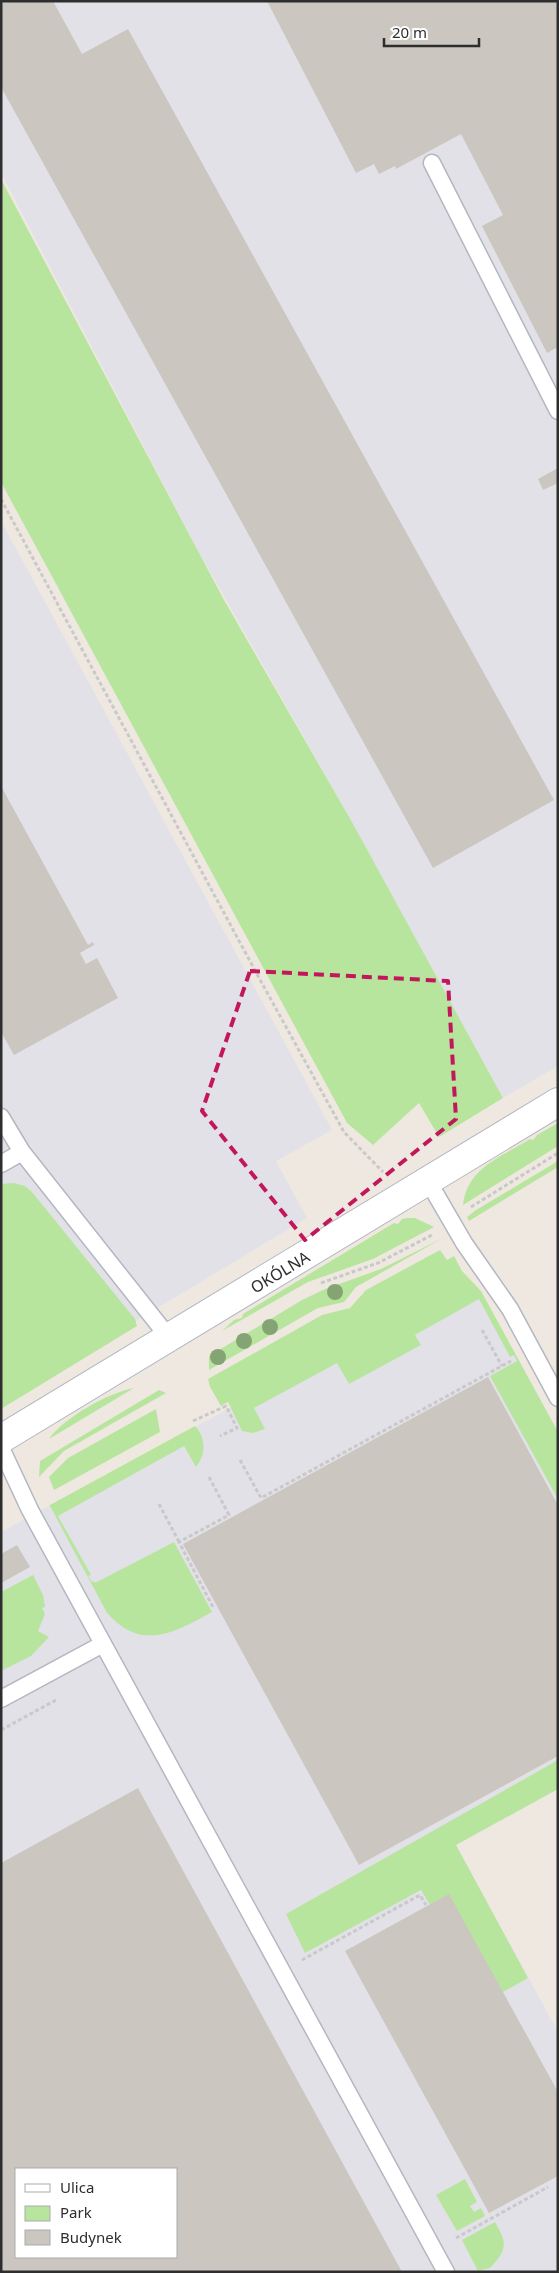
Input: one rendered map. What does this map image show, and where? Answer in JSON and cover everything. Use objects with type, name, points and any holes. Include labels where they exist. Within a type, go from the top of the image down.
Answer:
[{"type":"street","name":"OKÓLNA","points":[[1,1440],[558,1102]]},
{"type":"lane","points":[[432,163],[558,411]]},
{"type":"lane","points":[[1,1117],[22,1152],[170,1338]]},
{"type":"lane","points":[[1,1164],[22,1152]]},
{"type":"lane","points":[[428,1181],[464,1243],[510,1310],[558,1398]]},
{"type":"lane","points":[[1,1448],[30,1510],[446,2272]]},
{"type":"lane","points":[[1,1699],[103,1644]]},
{"type":"path","points":[[1,499],[344,1132],[389,1178]]},
{"type":"path","points":[[464,1211],[558,1153]]},
{"type":"path","points":[[315,1286],[378,1263],[437,1232]]},
{"type":"path","points":[[482,1330],[502,1366]]},
{"type":"path","points":[[240,1460],[261,1498],[514,1359]]},
{"type":"path","points":[[192,1421],[226,1406],[237,1428],[220,1436]]},
{"type":"path","points":[[179,1542],[229,1515],[209,1477]]},
{"type":"path","points":[[159,1504],[214,1609]]},
{"type":"path","points":[[1,1730],[61,1698]]},
{"type":"path","points":[[281,1971],[420,1895],[426,1905]]},
{"type":"path","points":[[455,2238],[548,2187]]},
{"type":"highlighted area","points":[[250,971],[448,981],[456,1119],[305,1240],[202,1111]]},
{"type":"shaded area","points":[[1,1],[558,1],[558,1066],[503,1098],[352,822],[200,554],[1,173]]},
{"type":"shaded area","points":[[1,521],[332,1130],[276,1161],[307,1218],[1,1402]]},
{"type":"shaded area","points":[[481,1291],[558,1432],[558,1789],[456,1845],[558,2032],[558,2272],[1,2272],[1,1532],[324,1357],[411,1334]]},
{"type":"green space","points":[[1,179],[224,600],[352,822],[503,1098],[439,1137],[419,1103],[373,1145],[347,1123],[1,482]]},
{"type":"green space","points":[[558,1123],[558,1146],[463,1205],[471,1182],[487,1165],[530,1139],[533,1140],[537,1135]]},
{"type":"green space","points":[[558,1161],[558,1167],[469,1221],[467,1217],[476,1210]]},
{"type":"green space","points":[[14,1183],[25,1186],[32,1192],[135,1319],[137,1326],[1,1409],[1,1184]]},
{"type":"green space","points":[[415,1218],[434,1227],[373,1259],[308,1282],[222,1331],[234,1320],[242,1318],[243,1314],[394,1223],[398,1224],[402,1219]]},
{"type":"green space","points":[[443,1238],[356,1287],[344,1302],[318,1308],[209,1370],[209,1356],[302,1300],[325,1289],[381,1269]]},
{"type":"green space","points":[[440,1250],[447,1260],[454,1256],[462,1271],[481,1291],[558,1432],[558,1499],[490,1376],[517,1361],[514,1355],[510,1357],[479,1299],[415,1335],[421,1345],[349,1384],[337,1363],[254,1408],[265,1429],[253,1433],[242,1431],[228,1402],[221,1406],[210,1387],[208,1379],[322,1315],[350,1308],[366,1290]]},
{"type":"green space","points":[[134,1388],[49,1439],[65,1423],[88,1407],[124,1390]]},
{"type":"green space","points":[[159,1390],[166,1393],[64,1451],[39,1477],[40,1461]]},
{"type":"green space","points":[[156,1409],[160,1432],[54,1490],[49,1477],[68,1458]]},
{"type":"green space","points":[[195,1426],[199,1430],[203,1441],[202,1457],[196,1467],[184,1446],[58,1516],[91,1575],[88,1576],[95,1583],[174,1542],[212,1612],[171,1632],[146,1635],[133,1632],[120,1625],[107,1613],[49,1504]]},
{"type":"green space","points":[[33,1575],[43,1595],[45,1607],[42,1608],[45,1614],[38,1631],[49,1637],[31,1656],[1,1671],[1,1592]]},
{"type":"green space","points":[[558,1760],[558,1789],[456,1845],[528,1978],[503,1992],[430,1905],[421,1890],[305,1953],[286,1914]]},
{"type":"green space","points":[[465,2179],[477,2202],[470,2206],[474,2212],[481,2208],[485,2216],[457,2231],[436,2195]]},
{"type":"green space","points":[[495,2222],[502,2235],[503,2251],[490,2268],[478,2271],[462,2240]]},
{"type":"building","points":[[1,1],[53,1],[82,54],[128,29],[554,800],[433,868],[1,87]]},
{"type":"building","points":[[267,1],[558,1],[558,347],[547,353],[482,226],[503,215],[461,134],[396,169],[395,166],[379,174],[374,164],[356,173]]},
{"type":"building","points":[[558,468],[558,483],[543,490],[538,479]]},
{"type":"building","points":[[1,786],[88,945],[93,942],[94,945],[80,953],[86,964],[97,958],[118,998],[14,1055],[1,1032]]},
{"type":"building","points":[[488,1377],[558,1505],[558,1756],[359,1865],[183,1544]]},
{"type":"building","points":[[17,1545],[30,1567],[1,1583],[1,1554]]},
{"type":"building","points":[[138,1788],[402,2272],[1,2272],[1,1863]]},
{"type":"building","points":[[449,1894],[558,2092],[558,2176],[489,2213],[345,1951]]}]
